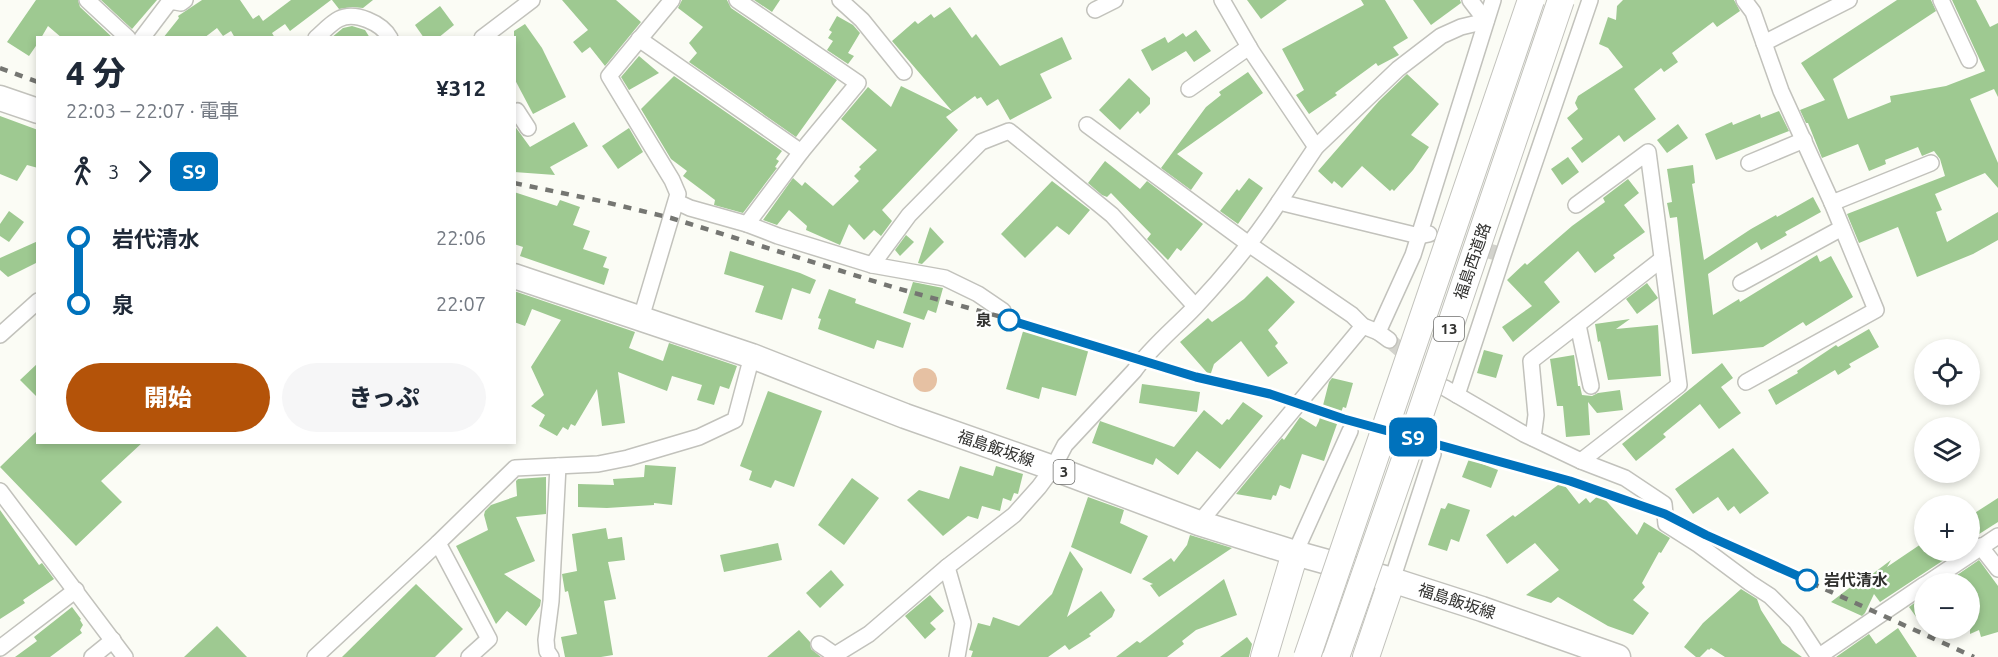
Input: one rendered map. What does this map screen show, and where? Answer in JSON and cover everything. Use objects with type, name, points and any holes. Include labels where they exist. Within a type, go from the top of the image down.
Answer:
[{"type":"highway","name":"福島西道路","points":[[1308,657],[1531,0]]},
{"type":"highway","name":"福島西道路","points":[[1336,657],[1561,0]]},
{"type":"highway","points":[[1264,657],[1295,554]]},
{"type":"highway","points":[[1366,657],[1392,580]]},
{"type":"main road","points":[[0,98],[36,110]]},
{"type":"main road","name":"福島飯坂線","points":[[516,277],[752,356],[905,416],[1199,523],[1295,554],[1392,580],[1618,657]]},
{"type":"street","points":[[87,0],[126,36]]},
{"type":"street","points":[[144,36],[170,1],[181,3],[185,0]]},
{"type":"street","points":[[485,36],[532,0]]},
{"type":"street","points":[[641,318],[678,194],[672,180],[609,76],[672,0]]},
{"type":"street","points":[[737,0],[858,83],[747,224]]},
{"type":"street","points":[[840,0],[862,20],[904,72]]},
{"type":"street","points":[[1095,10],[1115,0]]},
{"type":"street","points":[[1470,0],[1486,21]]},
{"type":"street","points":[[1087,125],[1250,245],[1352,315],[1363,326],[1383,336],[1413,255],[1424,235],[1493,0]]},
{"type":"street","points":[[1590,0],[1451,392],[1533,438],[1624,478],[1664,504],[1666,524],[1700,545],[1750,584],[1770,596],[1796,622],[1818,657],[1914,592]]},
{"type":"street","points":[[1744,0],[1753,12],[1781,91],[1832,202],[1876,310],[1746,382]]},
{"type":"street","points":[[1764,43],[1849,0]]},
{"type":"street","points":[[1941,0],[1969,60]]},
{"type":"street","points":[[1225,1],[1249,47],[1316,147]]},
{"type":"street","points":[[318,36],[340,18],[352,17],[378,25],[389,36]]},
{"type":"street","points":[[819,644],[835,655],[869,634],[947,567],[1014,515],[1053,468],[1065,445],[1142,359],[1195,306],[1250,245],[1316,147],[1398,69],[1441,36],[1461,27],[1486,21]]},
{"type":"street","points":[[639,39],[801,153]]},
{"type":"street","points":[[1189,89],[1249,47]]},
{"type":"street","points":[[516,111],[528,128]]},
{"type":"street","points":[[872,265],[909,215],[981,142],[1009,131],[1112,215],[1195,306]]},
{"type":"street","points":[[1749,163],[1804,140]]},
{"type":"street","points":[[1576,205],[1648,152],[1679,385],[1581,461]]},
{"type":"street","points":[[1832,202],[1932,163]]},
{"type":"street","points":[[677,202],[872,265],[945,278],[978,294],[1003,311]]},
{"type":"street","points":[[1279,202],[1424,235]]},
{"type":"street","points":[[1741,284],[1842,228]]},
{"type":"street","points":[[1533,438],[1536,415],[1532,361],[1662,260]]},
{"type":"street","points":[[0,334],[36,303]]},
{"type":"street","points":[[1578,325],[1591,386]]},
{"type":"street","points":[[1199,523],[1363,326]]},
{"type":"street","points":[[315,657],[515,468],[598,464],[628,458],[699,437],[735,420],[752,356]]},
{"type":"street","points":[[1295,554],[1350,431]]},
{"type":"street","points":[[1392,580],[1433,454]]},
{"type":"street","points":[[547,655],[558,466]]},
{"type":"street","points":[[0,491],[125,657]]},
{"type":"street","points":[[1998,536],[1980,546],[1998,569]]},
{"type":"street","points":[[438,543],[489,639],[469,657]]},
{"type":"street","points":[[1941,573],[1958,561]]},
{"type":"street","points":[[947,567],[963,623],[957,657]]},
{"type":"street","points":[[0,648],[76,590]]},
{"type":"street","points":[[92,657],[113,640]]},
{"type":"shaded area","points":[[925,368],[934,371],[937,380],[934,389],[925,392],[916,389],[913,380],[916,371]]},
{"type":"building","points":[[36,0],[78,0],[80,7],[111,36],[60,36],[48,26],[42,36],[36,36],[36,46],[29,56],[7,42]]},
{"type":"building","points":[[101,0],[157,0],[132,29]]},
{"type":"building","points":[[202,0],[240,0],[253,19],[259,15],[263,21],[291,0],[331,0],[290,31],[285,24],[272,33],[274,36],[234,36],[231,31],[223,36],[217,28],[207,36],[165,36],[179,18],[178,16]]},
{"type":"building","points":[[332,0],[373,0],[363,8],[339,9]]},
{"type":"building","points":[[562,0],[616,0],[641,22],[605,66],[590,47],[582,53],[573,42],[588,30]]},
{"type":"building","points":[[682,0],[727,0],[731,8],[837,80],[796,137],[689,62],[697,53],[689,43],[703,27],[678,8]]},
{"type":"building","points":[[754,0],[780,0],[772,12]]},
{"type":"building","points":[[1247,0],[1287,0],[1261,19]]},
{"type":"building","points":[[1361,0],[1385,0],[1408,38],[1393,47],[1399,55],[1378,66],[1376,63],[1335,93],[1337,95],[1309,114],[1296,95],[1304,90],[1282,49],[1364,5]]},
{"type":"building","points":[[1413,0],[1460,0],[1461,3],[1431,25]]},
{"type":"building","points":[[1623,0],[1734,0],[1740,11],[1717,27],[1713,22],[1672,53],[1678,62],[1664,72],[1661,68],[1634,89],[1656,119],[1624,142],[1619,135],[1582,163],[1571,148],[1583,139],[1567,118],[1578,109],[1575,103],[1578,96],[1623,67],[1608,48],[1599,44],[1608,17],[1616,20],[1617,6]]},
{"type":"building","points":[[1897,0],[1931,0],[1936,11],[1833,79],[1848,119],[1891,102],[1890,96],[1946,86],[1985,71],[1952,0],[1976,0],[1990,27],[1998,23],[1998,97],[1994,89],[1970,99],[1998,163],[1998,188],[1985,173],[1935,194],[1942,210],[1936,212],[1947,242],[1998,212],[1998,240],[1973,254],[1917,277],[1898,227],[1859,243],[1847,214],[1945,176],[1940,159],[1934,151],[1922,156],[1918,147],[1885,160],[1886,164],[1869,171],[1858,144],[1822,158],[1808,123],[1800,110],[1825,100],[1801,63]]},
{"type":"building","points":[[440,6],[454,25],[440,36],[423,36],[415,25]]},
{"type":"building","points":[[950,7],[972,38],[976,34],[1000,66],[1062,37],[1072,59],[1040,74],[1052,98],[1010,120],[998,99],[987,106],[981,97],[977,99],[975,96],[946,117],[958,130],[882,210],[892,221],[881,236],[874,230],[864,240],[849,224],[840,245],[806,230],[807,226],[789,210],[777,225],[763,220],[793,178],[802,186],[805,182],[833,206],[859,181],[854,176],[861,169],[859,167],[877,150],[841,119],[868,87],[891,107],[901,86],[952,111],[892,41],[915,21],[918,24],[931,14],[934,18]]},
{"type":"building","points":[[837,16],[853,25],[860,33],[848,53],[854,56],[848,64],[827,50],[833,41],[828,38],[832,32],[829,30]]},
{"type":"building","points":[[525,24],[542,48],[566,97],[533,114],[516,82],[516,36],[514,36],[514,31]]},
{"type":"building","points":[[352,26],[365,30],[369,36],[333,36],[343,28]]},
{"type":"building","points":[[1196,30],[1211,51],[1194,62],[1186,51],[1152,71],[1141,50],[1165,37],[1168,43],[1183,33],[1186,37]]},
{"type":"building","points":[[639,56],[659,73],[629,90],[621,77]]},
{"type":"building","points":[[1248,72],[1263,93],[1177,154],[1203,173],[1191,190],[1161,168],[1206,107],[1221,95],[1219,92]]},
{"type":"building","points":[[1407,74],[1439,104],[1411,135],[1429,147],[1394,191],[1392,189],[1390,191],[1362,166],[1342,188],[1334,181],[1332,184],[1318,171],[1379,101]]},
{"type":"building","points":[[674,76],[782,151],[776,159],[779,161],[775,167],[777,168],[743,213],[714,205],[715,200],[683,176],[687,171],[671,159],[641,109]]},
{"type":"building","points":[[1129,78],[1150,98],[1150,104],[1140,114],[1138,111],[1120,130],[1099,110]]},
{"type":"building","points":[[1779,111],[1789,131],[1716,160],[1705,134],[1732,122],[1733,125],[1760,114],[1761,118]]},
{"type":"building","points":[[0,116],[36,129],[36,167],[27,165],[17,181],[0,174]]},
{"type":"building","points":[[574,122],[588,146],[550,167],[555,175],[516,172],[516,128],[530,147]]},
{"type":"building","points":[[1678,124],[1688,138],[1667,153],[1657,140]]},
{"type":"building","points":[[629,128],[643,152],[618,169],[602,146]]},
{"type":"building","points":[[1568,157],[1579,172],[1562,185],[1551,169]]},
{"type":"building","points":[[1105,161],[1140,189],[1147,181],[1203,224],[1181,251],[1177,248],[1168,260],[1147,239],[1151,234],[1111,193],[1107,197],[1102,195],[1088,183]]},
{"type":"building","points":[[1693,165],[1695,183],[1692,184],[1704,260],[1751,229],[1813,197],[1821,212],[1785,232],[1787,235],[1761,250],[1757,242],[1708,274],[1713,315],[1739,299],[1740,302],[1817,255],[1820,262],[1831,256],[1853,297],[1806,326],[1803,322],[1763,347],[1692,354],[1677,217],[1670,218],[1667,203],[1672,202],[1667,169]]},
{"type":"building","points":[[1249,178],[1263,188],[1238,224],[1220,211]]},
{"type":"building","points":[[1628,179],[1639,193],[1624,205],[1645,232],[1613,255],[1615,258],[1595,273],[1578,251],[1544,282],[1560,302],[1513,342],[1502,327],[1532,306],[1507,280],[1525,263],[1527,265],[1572,226],[1605,202],[1603,198]]},
{"type":"building","points":[[1052,181],[1090,210],[1069,235],[1057,226],[1025,258],[1001,234]]},
{"type":"building","points":[[516,193],[557,206],[560,200],[580,207],[573,225],[590,231],[583,249],[607,257],[603,267],[609,269],[604,285],[520,256],[523,247],[516,245]]},
{"type":"building","points":[[9,211],[24,222],[9,242],[0,236],[0,224]]},
{"type":"building","points":[[930,227],[944,242],[922,264],[918,263]]},
{"type":"building","points":[[906,235],[914,242],[900,256],[895,250]]},
{"type":"building","points":[[36,242],[36,263],[8,277],[0,270],[0,258]]},
{"type":"building","points":[[730,251],[816,280],[810,294],[792,288],[782,320],[755,312],[764,286],[724,274]]},
{"type":"building","points":[[1267,276],[1295,302],[1268,330],[1278,343],[1275,346],[1288,363],[1268,377],[1241,341],[1214,364],[1210,376],[1180,342],[1208,318],[1212,322],[1244,299]]},
{"type":"building","points":[[913,282],[943,288],[936,313],[928,310],[924,320],[903,313]]},
{"type":"building","points":[[1647,283],[1658,298],[1637,314],[1626,299]]},
{"type":"building","points":[[829,289],[856,299],[855,303],[911,323],[903,348],[877,340],[874,349],[818,329],[821,319],[818,318]]},
{"type":"building","points":[[516,292],[635,332],[629,348],[663,361],[669,343],[737,366],[729,389],[720,386],[714,405],[697,400],[702,385],[672,376],[667,391],[618,372],[625,423],[602,426],[597,389],[575,426],[571,424],[568,430],[563,427],[557,436],[539,426],[545,415],[531,406],[544,395],[531,367],[561,320],[532,309],[525,326],[516,323]]},
{"type":"building","points":[[1630,319],[1616,329],[1658,325],[1661,376],[1608,380],[1595,324]]},
{"type":"building","points":[[1024,328],[1089,348],[1076,396],[1042,387],[1039,399],[1006,389]]},
{"type":"building","points":[[1869,329],[1879,347],[1849,364],[1851,367],[1838,375],[1835,370],[1776,405],[1768,390],[1798,373],[1797,371],[1836,345],[1838,347]]},
{"type":"building","points":[[1484,350],[1503,355],[1496,378],[1477,373]]},
{"type":"building","points":[[1574,355],[1578,386],[1580,386],[1582,395],[1592,396],[1620,390],[1623,410],[1597,413],[1588,402],[1590,435],[1566,437],[1563,406],[1557,406],[1550,359]]},
{"type":"building","points":[[1722,363],[1733,378],[1721,387],[1741,413],[1719,429],[1700,404],[1663,434],[1666,437],[1636,461],[1622,444]]},
{"type":"building","points":[[36,365],[36,396],[20,380]]},
{"type":"building","points":[[1332,378],[1353,383],[1346,408],[1343,407],[1324,461],[1302,454],[1290,489],[1280,485],[1276,496],[1273,495],[1271,500],[1236,494],[1282,438],[1284,440],[1300,417],[1316,427]]},
{"type":"building","points":[[1142,384],[1200,392],[1197,412],[1139,403]]},
{"type":"building","points":[[768,391],[822,411],[794,487],[775,480],[771,488],[749,480],[752,471],[740,466]]},
{"type":"building","points":[[1243,402],[1263,416],[1220,469],[1197,451],[1178,475],[1156,458],[1153,465],[1092,443],[1100,421],[1174,447],[1204,410],[1222,425]]},
{"type":"building","points":[[36,432],[36,444],[141,444],[101,481],[122,502],[76,546],[0,467]]},
{"type":"building","points":[[1733,448],[1769,493],[1740,514],[1734,506],[1728,511],[1718,497],[1693,514],[1675,489]]},
{"type":"building","points":[[1469,459],[1498,470],[1491,488],[1462,477]]},
{"type":"building","points":[[645,465],[676,467],[672,505],[654,503],[654,505],[607,508],[578,507],[578,484],[614,485],[613,479],[644,477]]},
{"type":"building","points":[[960,466],[993,476],[996,466],[1023,474],[1018,494],[1014,493],[1011,501],[1003,498],[1000,511],[982,506],[978,519],[968,516],[943,536],[907,500],[919,490],[949,499]]},
{"type":"building","points":[[546,477],[546,514],[516,517],[535,561],[504,574],[541,600],[540,606],[526,626],[507,611],[496,624],[456,546],[488,530],[485,511],[491,505],[517,496],[516,481],[518,479]]},
{"type":"building","points":[[852,478],[879,498],[844,545],[818,525]]},
{"type":"building","points":[[1562,482],[1579,504],[1586,498],[1590,503],[1600,494],[1637,535],[1644,522],[1670,538],[1661,553],[1659,552],[1642,583],[1645,587],[1633,600],[1649,613],[1633,635],[1608,626],[1558,597],[1551,603],[1526,595],[1559,570],[1535,543],[1507,564],[1486,535],[1513,515],[1515,517]]},
{"type":"building","points":[[1088,497],[1124,510],[1120,523],[1148,536],[1131,574],[1071,547]]},
{"type":"building","points":[[1998,498],[1998,522],[1980,533],[1980,510]]},
{"type":"building","points":[[1448,503],[1470,510],[1459,542],[1451,539],[1447,551],[1428,545],[1441,508],[1445,509]]},
{"type":"building","points":[[0,510],[39,565],[42,563],[54,579],[23,600],[25,603],[0,619]]},
{"type":"building","points":[[606,528],[608,539],[622,537],[625,560],[608,562],[616,599],[604,601],[613,655],[565,657],[561,637],[577,634],[562,574],[577,571],[572,534]]},
{"type":"building","points":[[1190,535],[1232,548],[1159,597],[1150,585],[1153,584],[1142,579],[1171,558],[1174,562],[1187,545]]},
{"type":"building","points":[[778,543],[782,560],[724,572],[720,555]]},
{"type":"building","points":[[1914,549],[1914,561],[1942,561],[1924,573],[1914,573],[1914,580],[1880,602],[1874,594],[1862,616],[1831,602],[1891,560],[1887,567]]},
{"type":"building","points":[[1070,551],[1083,569],[1067,617],[1101,591],[1115,610],[1112,617],[1089,634],[1091,636],[1069,650],[1065,645],[1048,657],[971,657],[973,651],[969,650],[978,623],[990,626],[993,617],[1019,626],[1052,594]]},
{"type":"building","points":[[1980,561],[1998,586],[1998,632],[1981,637],[1980,573],[1960,573]]},
{"type":"building","points":[[831,570],[844,585],[820,608],[806,593]]},
{"type":"building","points":[[1224,579],[1237,615],[1196,630],[1182,641],[1184,644],[1167,657],[1116,657],[1137,641],[1140,643]]},
{"type":"building","points":[[416,584],[463,629],[435,657],[342,657]]},
{"type":"building","points":[[1741,589],[1757,599],[1761,610],[1782,643],[1802,657],[1725,657],[1711,648],[1700,657],[1696,657],[1684,647],[1703,623]]},
{"type":"building","points":[[930,595],[944,611],[930,623],[936,629],[925,639],[905,616]]},
{"type":"building","points":[[1914,603],[1914,614],[1909,607]]},
{"type":"building","points":[[72,607],[81,619],[82,633],[50,657],[15,657],[37,641],[34,637]]},
{"type":"building","points":[[217,626],[247,657],[184,657]]},
{"type":"building","points":[[1898,628],[1917,657],[1836,657],[1869,634],[1876,644]]},
{"type":"building","points":[[799,630],[810,642],[811,649],[821,657],[767,657]]},
{"type":"building","points":[[1247,637],[1252,644],[1249,657],[1220,657]]},
{"type":"tunnel","points":[[1443,238],[1496,253]]},
{"type":"tunnel","points":[[1389,340],[1436,381]]},
{"type":"railway","points":[[0,68],[36,81]]},
{"type":"railway","points":[[516,183],[671,218],[1196,377],[1270,394],[1344,419],[1570,481],[1665,514],[1706,535],[1974,657]]},
{"type":"train","name":"S9","points":[[1009,320],[1196,377],[1270,394],[1344,419],[1570,481],[1665,514],[1807,580]]},
{"type":"place","name":"泉","points":[[1009,320]]},
{"type":"place","name":"岩代清水","points":[[1807,580]]}]
